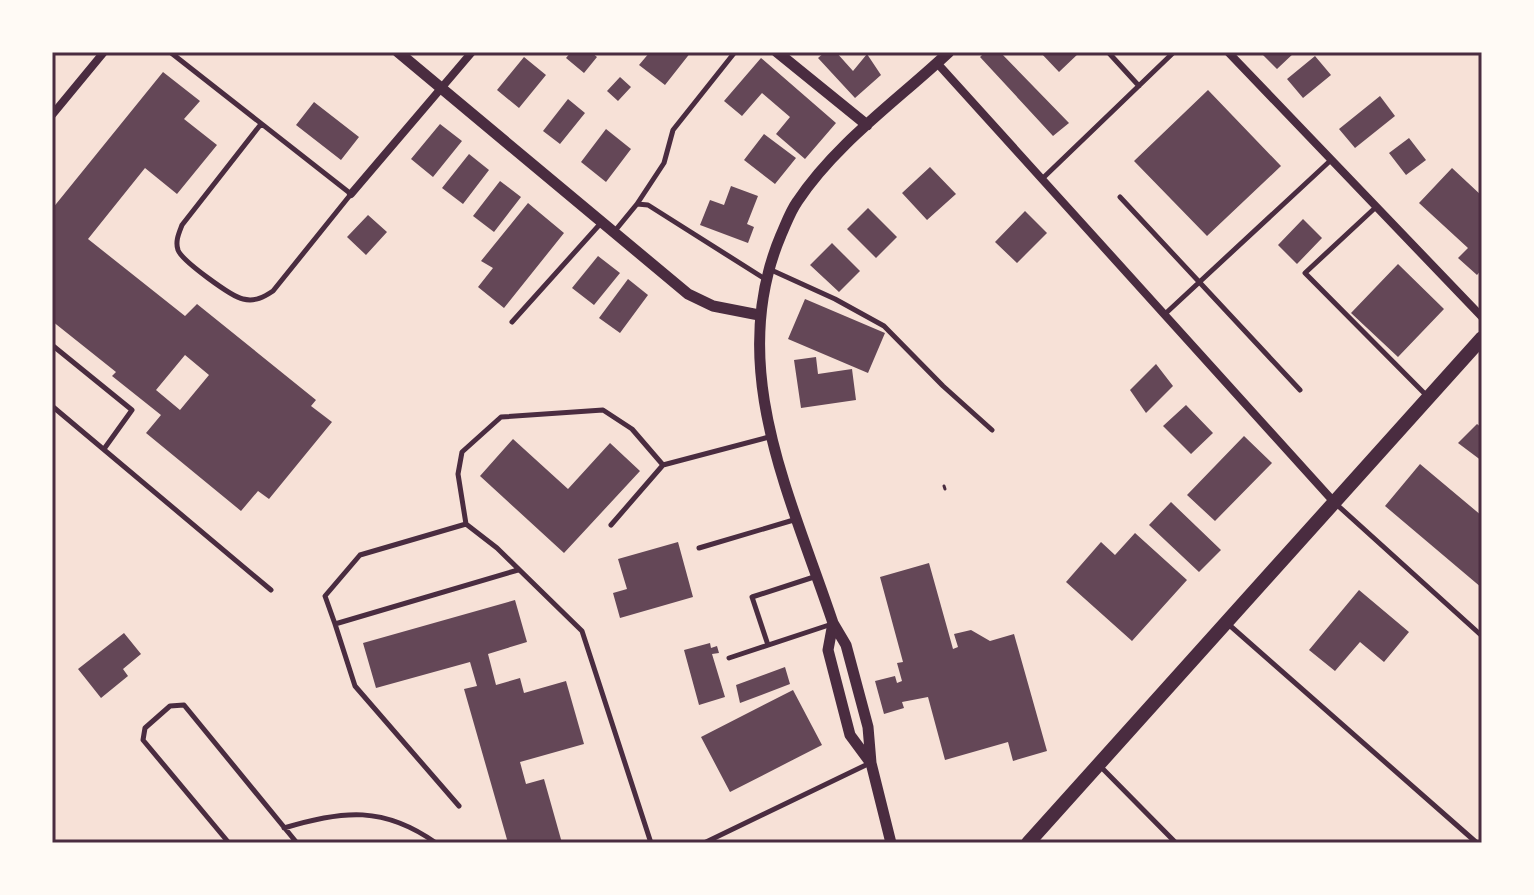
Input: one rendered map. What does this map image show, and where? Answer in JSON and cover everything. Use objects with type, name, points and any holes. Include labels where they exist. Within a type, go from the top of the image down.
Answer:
[{"type":"main road","points":[[1028,843],[1482,338]]},
{"type":"street","points":[[52,115],[104,52]]},
{"type":"street","points":[[398,52],[688,294],[713,306],[759,315]]},
{"type":"street","points":[[351,194],[472,52]]},
{"type":"street","points":[[777,52],[867,125]]},
{"type":"street","points":[[891,843],[871,763],[868,727],[846,645],[833,623],[770,437],[759,360],[759,315],[767,274],[797,201],[867,125],[949,52]]},
{"type":"street","points":[[1228,52],[1482,317]]},
{"type":"street","points":[[937,63],[1334,502]]},
{"type":"street","points":[[833,623],[828,650],[850,735],[871,763]]},
{"type":"lane","points":[[170,52],[351,194],[273,291],[252,300],[240,299],[186,260],[178,250],[177,238],[182,225],[261,124]]},
{"type":"lane","points":[[614,232],[664,163],[673,130],[735,52]]},
{"type":"lane","points":[[1108,52],[1139,86]]},
{"type":"lane","points":[[1042,180],[1174,52]]},
{"type":"lane","points":[[1164,315],[1331,160]]},
{"type":"lane","points":[[1120,197],[1300,390]]},
{"type":"lane","points":[[637,204],[648,205],[767,274],[835,299],[884,326],[992,430]]},
{"type":"lane","points":[[1376,207],[1305,273],[1429,397]]},
{"type":"lane","points":[[512,322],[602,222]]},
{"type":"lane","points":[[52,345],[132,410],[104,449]]},
{"type":"lane","points":[[52,406],[271,590]]},
{"type":"lane","points":[[651,843],[582,631],[519,569],[466,524],[458,474],[462,452],[501,417],[603,410],[632,429],[663,465]]},
{"type":"lane","points":[[611,525],[663,465],[770,437]]},
{"type":"lane","points":[[1334,502],[1482,636]]},
{"type":"lane","points":[[699,548],[798,519]]},
{"type":"lane","points":[[459,806],[355,686],[325,596],[360,555],[466,524]]},
{"type":"lane","points":[[335,624],[519,569]]},
{"type":"lane","points":[[768,645],[752,597],[817,576]]},
{"type":"lane","points":[[729,658],[833,623]]},
{"type":"lane","points":[[1226,623],[1477,843]]},
{"type":"lane","points":[[229,843],[143,740],[145,728],[170,706],[184,705],[297,843]]},
{"type":"lane","points":[[704,843],[871,763]]},
{"type":"lane","points":[[1099,765],[1176,843]]},
{"type":"lane","points":[[284,828],[320,817],[384,817],[410,825],[436,843]]},
{"type":"building","points":[[571,52],[591,52],[597,57],[584,73],[566,58]]},
{"type":"building","points":[[650,52],[691,52],[665,85],[639,65]]},
{"type":"building","points":[[825,52],[836,52],[853,71],[867,54],[881,75],[855,98],[818,58]]},
{"type":"building","points":[[985,52],[1000,52],[1069,123],[1053,136],[980,57]]},
{"type":"building","points":[[1040,52],[1080,52],[1059,72]]},
{"type":"building","points":[[1260,52],[1295,52],[1277,69]]},
{"type":"building","points":[[1315,56],[1331,75],[1303,98],[1287,79]]},
{"type":"building","points":[[524,57],[546,75],[519,108],[497,90]]},
{"type":"building","points":[[761,58],[836,123],[805,159],[776,134],[790,117],[762,93],[742,116],[724,101]]},
{"type":"building","points":[[163,72],[200,101],[184,119],[217,145],[177,194],[145,168],[88,239],[185,316],[197,304],[316,400],[311,406],[332,422],[269,499],[258,491],[241,511],[146,433],[161,415],[112,376],[116,372],[52,321],[52,209]],"holes":[[[185,355],[209,375],[180,410],[156,390]]]},
{"type":"building","points":[[620,77],[631,87],[618,101],[607,91]]},
{"type":"building","points":[[1208,90],[1281,166],[1207,236],[1134,161]]},
{"type":"building","points":[[1380,96],[1395,116],[1355,148],[1339,129]]},
{"type":"building","points":[[568,99],[585,113],[560,144],[543,131]]},
{"type":"building","points":[[314,102],[359,137],[341,160],[296,125]]},
{"type":"building","points":[[440,124],[462,141],[433,177],[411,159]]},
{"type":"building","points":[[606,129],[631,149],[606,182],[581,162]]},
{"type":"building","points":[[764,134],[796,158],[775,184],[744,160]]},
{"type":"building","points":[[1409,138],[1426,160],[1406,175],[1389,153]]},
{"type":"building","points":[[469,154],[489,170],[463,204],[442,188]]},
{"type":"building","points":[[930,167],[956,194],[927,220],[902,193]]},
{"type":"building","points":[[1452,168],[1482,196],[1482,269],[1477,275],[1458,258],[1468,248],[1419,203]]},
{"type":"building","points":[[500,181],[521,197],[494,232],[473,216]]},
{"type":"building","points":[[731,186],[758,196],[747,224],[754,227],[748,243],[700,225],[710,200],[724,205]]},
{"type":"building","points":[[528,203],[564,233],[504,308],[478,287],[493,268],[481,261]]},
{"type":"building","points":[[868,208],[897,237],[876,258],[847,229]]},
{"type":"building","points":[[1025,211],[1047,233],[1017,263],[995,242]]},
{"type":"building","points":[[368,215],[387,232],[366,255],[347,237]]},
{"type":"building","points":[[1303,219],[1322,238],[1297,264],[1278,245]]},
{"type":"building","points":[[832,243],[860,271],[839,292],[810,265]]},
{"type":"building","points":[[598,256],[620,273],[594,305],[572,288]]},
{"type":"building","points":[[1398,264],[1444,309],[1398,357],[1351,313]]},
{"type":"building","points":[[628,279],[648,295],[620,333],[599,318]]},
{"type":"building","points":[[805,299],[885,333],[868,373],[788,339]]},
{"type":"building","points":[[816,357],[818,374],[852,369],[856,400],[801,408],[794,360]]},
{"type":"building","points":[[1156,364],[1173,386],[1146,413],[1130,390]]},
{"type":"building","points":[[1186,405],[1213,433],[1191,454],[1163,426]]},
{"type":"building","points":[[1477,424],[1482,428],[1482,461],[1458,443]]},
{"type":"building","points":[[1244,436],[1272,463],[1215,521],[1187,495]]},
{"type":"building","points":[[513,439],[568,489],[610,443],[640,471],[564,553],[480,476]]},
{"type":"building","points":[[1420,464],[1482,516],[1482,588],[1385,506]]},
{"type":"building","points":[[1171,502],[1221,550],[1199,572],[1149,525]]},
{"type":"building","points":[[1135,533],[1187,580],[1132,641],[1066,582],[1101,542],[1115,555]]},
{"type":"building","points":[[678,542],[693,597],[620,618],[613,593],[627,589],[618,559]]},
{"type":"building","points":[[929,563],[953,649],[958,647],[954,634],[971,630],[990,641],[1014,634],[1047,751],[1013,761],[1008,742],[945,760],[928,697],[902,702],[904,708],[884,714],[875,681],[895,676],[897,683],[902,681],[897,663],[903,662],[880,577]]},
{"type":"building","points":[[1359,590],[1409,632],[1384,662],[1360,642],[1335,671],[1309,650]]},
{"type":"building","points":[[515,600],[527,642],[488,654],[496,685],[520,678],[524,693],[566,681],[584,744],[520,762],[526,784],[544,779],[562,843],[508,843],[464,689],[477,686],[470,662],[376,688],[363,643]]},
{"type":"building","points":[[124,633],[141,654],[123,669],[128,676],[101,698],[78,669]]},
{"type":"building","points":[[710,643],[711,648],[717,646],[719,653],[712,654],[725,697],[699,705],[684,650]]},
{"type":"building","points":[[785,667],[790,684],[740,703],[736,685]]},
{"type":"building","points":[[793,690],[822,745],[730,792],[701,737]]}]
